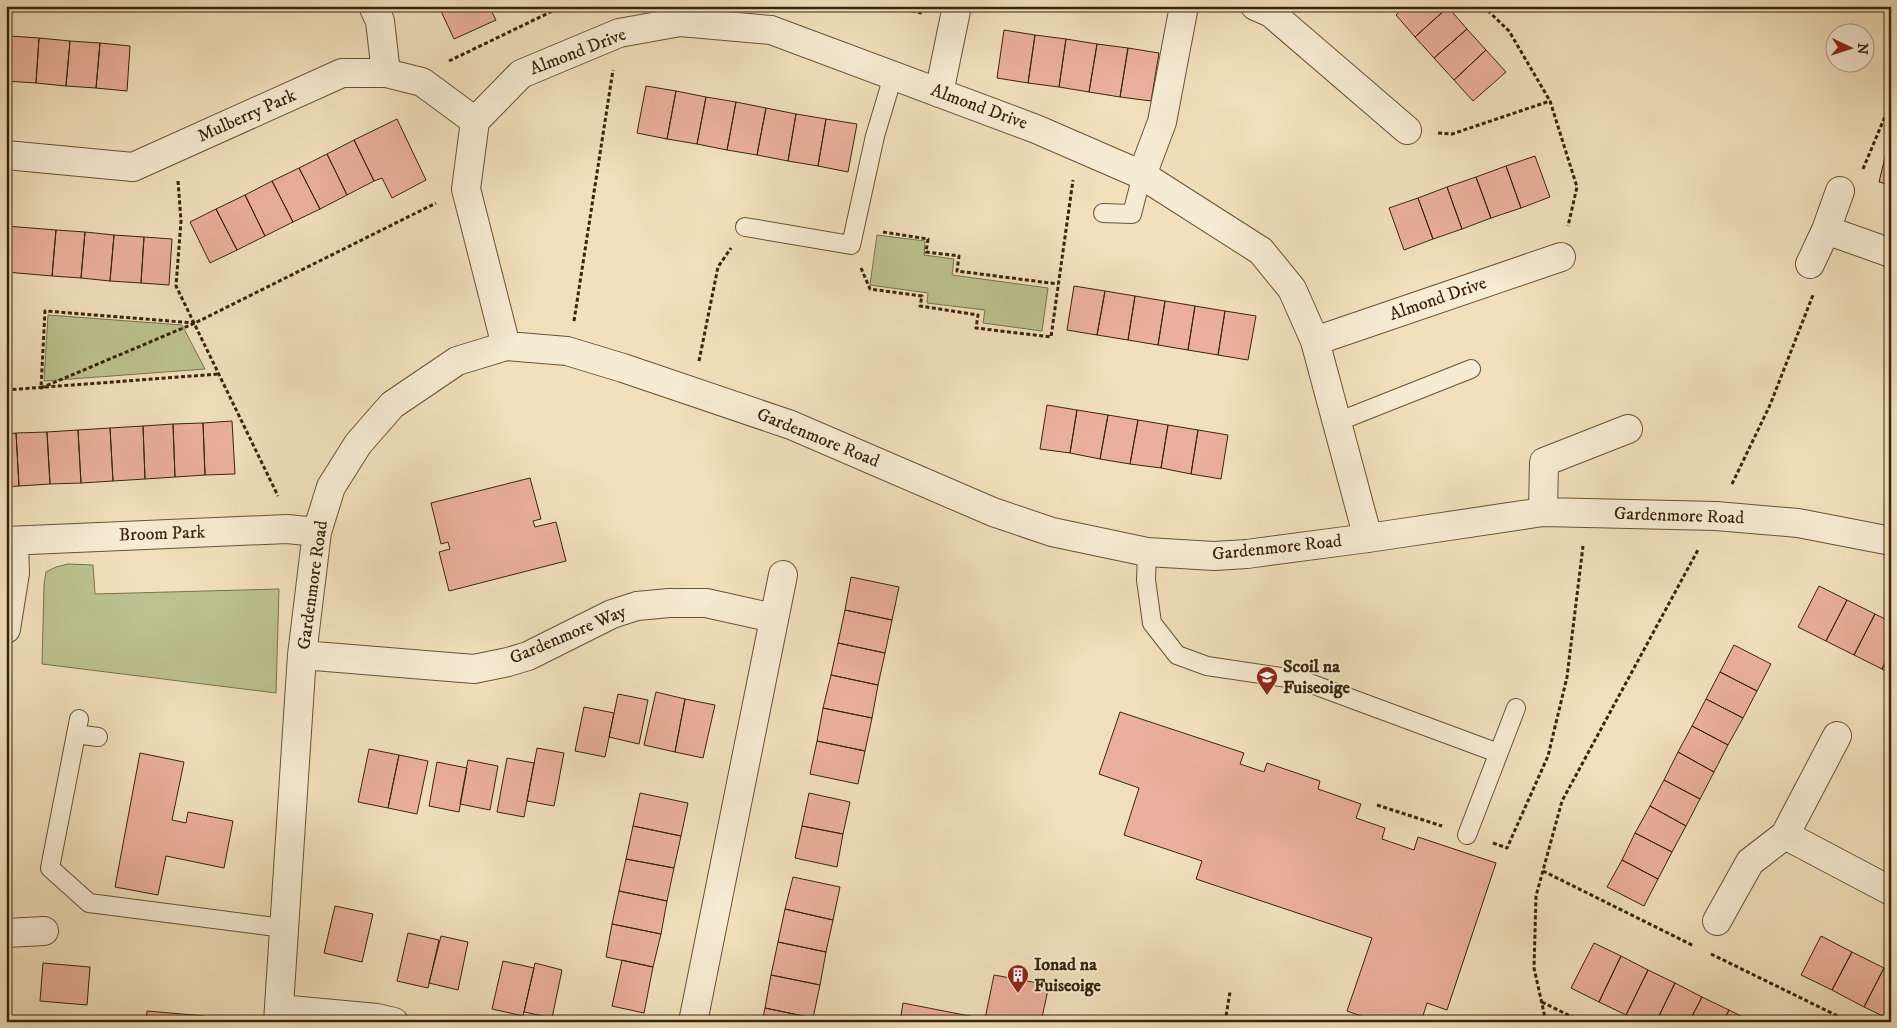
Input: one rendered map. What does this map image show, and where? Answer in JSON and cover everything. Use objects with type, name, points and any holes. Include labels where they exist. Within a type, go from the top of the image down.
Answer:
[{"type":"street","points":[[373,6],[380,21],[386,73]]},
{"type":"street","points":[[939,93],[957,6]]},
{"type":"street","points":[[1142,175],[1162,122],[1184,6]]},
{"type":"street","points":[[1256,6],[1271,13],[1407,130]]},
{"type":"street","name":"Almond Drive","points":[[475,121],[521,74],[619,33],[680,14],[771,30],[1036,129],[1142,175],[1261,251],[1292,289],[1315,341],[1368,538]]},
{"type":"street","name":"Mulberry Park","points":[[6,155],[133,167],[342,73],[386,73],[422,82],[475,121]]},
{"type":"street","points":[[475,121],[466,189],[506,346]]},
{"type":"street","points":[[1810,264],[1826,230],[1840,191]]},
{"type":"street","points":[[1826,230],[1891,253]]},
{"type":"street","name":"Almond Drive","points":[[1315,341],[1561,257]]},
{"type":"street","name":"Gardenmore Road","points":[[278,1016],[302,655],[306,531],[358,444],[392,405],[457,361],[506,346],[568,351],[791,424],[992,512],[1052,532],[1147,552],[1214,556],[1247,554],[1543,512],[1716,516],[1798,523],[1891,541]]},
{"type":"street","points":[[1543,512],[1544,462],[1628,428]]},
{"type":"street","name":"Broom Park","points":[[10,541],[306,531]]},
{"type":"street","points":[[6,629],[14,573],[10,541]]},
{"type":"street","points":[[693,1022],[782,575]]},
{"type":"street","name":"Gardenmore Way","points":[[302,655],[474,668],[508,662],[528,656],[612,614],[637,606],[669,603],[706,604],[774,618]]},
{"type":"street","points":[[1717,921],[1750,862],[1785,835],[1837,736]]},
{"type":"street","points":[[1785,835],[1891,891]]},
{"type":"street","points":[[6,933],[44,932]]},
{"type":"street","points":[[278,1016],[377,1018],[394,1022]]},
{"type":"lane","points":[[745,227],[853,236],[875,136],[893,76]]},
{"type":"lane","points":[[1103,213],[1132,214],[1142,175]]},
{"type":"lane","points":[[1337,422],[1471,369]]},
{"type":"lane","points":[[1147,552],[1146,580],[1152,624],[1177,655],[1207,666],[1301,680],[1498,753]]},
{"type":"lane","points":[[1467,835],[1516,708]]},
{"type":"lane","points":[[98,737],[78,727],[50,868],[90,903],[283,928]]},
{"type":"path","points":[[422,82],[452,58],[563,6]]},
{"type":"path","points":[[1483,6],[1509,31],[1550,101],[1577,187],[1561,257]]},
{"type":"path","points":[[568,351],[619,33]]},
{"type":"path","points":[[1407,130],[1452,134],[1550,101]]},
{"type":"path","points":[[1840,191],[1861,173],[1891,102]]},
{"type":"path","points":[[1058,284],[957,271],[959,256],[926,252],[928,239],[853,236],[870,289],[922,296],[920,306],[978,315],[976,328],[1051,337],[1077,146]]},
{"type":"path","points":[[175,148],[181,221],[176,286],[219,374],[306,531]]},
{"type":"path","points":[[41,388],[195,323],[466,189]]},
{"type":"path","points":[[693,392],[718,267],[745,227]]},
{"type":"path","points":[[1546,1022],[1534,968],[1536,896],[1562,801],[1716,516],[1770,405],[1813,294],[1810,264]]},
{"type":"path","points":[[41,388],[45,311],[195,323]]},
{"type":"path","points":[[6,390],[219,374]]},
{"type":"path","points":[[1225,1022],[1230,992]]},
{"type":"path","points":[[1542,1002],[1582,1022]]},
{"type":"green space","points":[[877,235],[925,241],[924,255],[954,259],[952,275],[1048,288],[1042,331],[983,323],[985,310],[927,303],[928,293],[870,285]]},
{"type":"green space","points":[[48,315],[182,325],[205,369],[44,381]]},
{"type":"green space","points":[[68,564],[93,565],[95,594],[279,589],[276,693],[42,664],[46,572]]},
{"type":"building","points":[[446,6],[489,6],[496,20],[454,39],[440,9]]},
{"type":"building","points":[[1405,6],[1448,7],[1415,37],[1396,15]]},
{"type":"building","points":[[1448,7],[1467,29],[1434,58],[1415,37]]},
{"type":"building","points":[[1467,29],[1486,50],[1454,80],[1434,58]]},
{"type":"building","points":[[1004,30],[1035,35],[1028,83],[997,78]]},
{"type":"building","points":[[1035,35],[1066,39],[1059,87],[1028,83]]},
{"type":"building","points":[[10,36],[39,38],[36,83],[6,81]]},
{"type":"building","points":[[39,38],[70,41],[66,86],[36,83]]},
{"type":"building","points":[[1066,39],[1097,44],[1089,92],[1059,87]]},
{"type":"building","points":[[70,41],[100,43],[96,88],[66,86]]},
{"type":"building","points":[[100,43],[130,46],[127,91],[96,88]]},
{"type":"building","points":[[1097,44],[1128,48],[1120,97],[1089,92]]},
{"type":"building","points":[[1128,48],[1159,53],[1151,101],[1120,97]]},
{"type":"building","points":[[1486,50],[1506,72],[1473,101],[1454,80]]},
{"type":"building","points":[[646,86],[676,91],[667,139],[637,133]]},
{"type":"building","points":[[676,91],[706,97],[697,144],[667,139]]},
{"type":"building","points":[[706,97],[736,102],[727,150],[697,144]]},
{"type":"building","points":[[736,102],[766,108],[757,155],[727,150]]},
{"type":"building","points":[[766,108],[796,114],[788,161],[757,155]]},
{"type":"building","points":[[796,114],[826,119],[818,166],[788,161]]},
{"type":"building","points":[[397,119],[426,180],[392,198],[382,178],[374,181],[354,140]]},
{"type":"building","points":[[826,119],[857,124],[848,172],[818,166]]},
{"type":"building","points":[[1891,137],[1891,185],[1879,182]]},
{"type":"building","points":[[354,140],[374,181],[347,195],[327,154]]},
{"type":"building","points":[[327,154],[347,195],[320,209],[299,168]]},
{"type":"building","points":[[1535,156],[1550,197],[1521,208],[1506,166]]},
{"type":"building","points":[[1506,166],[1521,208],[1491,218],[1476,177]]},
{"type":"building","points":[[299,168],[320,209],[293,222],[272,181]]},
{"type":"building","points":[[1476,177],[1491,218],[1462,229],[1447,187]]},
{"type":"building","points":[[272,181],[293,222],[265,236],[245,195]]},
{"type":"building","points":[[1447,187],[1462,229],[1433,239],[1418,198]]},
{"type":"building","points":[[245,195],[265,236],[237,250],[216,209]]},
{"type":"building","points":[[1418,198],[1433,239],[1404,250],[1389,208]]},
{"type":"building","points":[[216,209],[237,250],[210,263],[190,222]]},
{"type":"building","points":[[6,226],[56,230],[52,276],[6,272]]},
{"type":"building","points":[[56,230],[85,232],[81,278],[52,276]]},
{"type":"building","points":[[85,232],[114,235],[110,281],[81,278]]},
{"type":"building","points":[[114,235],[144,237],[141,283],[110,281]]},
{"type":"building","points":[[144,237],[172,239],[169,285],[141,283]]},
{"type":"building","points":[[1074,286],[1105,291],[1097,335],[1067,330]]},
{"type":"building","points":[[1105,291],[1135,296],[1128,340],[1097,335]]},
{"type":"building","points":[[1135,296],[1165,301],[1158,345],[1128,340]]},
{"type":"building","points":[[1165,301],[1195,306],[1188,350],[1158,345]]},
{"type":"building","points":[[1195,306],[1225,311],[1218,355],[1188,350]]},
{"type":"building","points":[[1225,311],[1256,316],[1248,360],[1218,355]]},
{"type":"building","points":[[1047,405],[1077,410],[1070,453],[1040,449]]},
{"type":"building","points":[[1077,410],[1108,415],[1100,459],[1070,453]]},
{"type":"building","points":[[1108,415],[1138,420],[1130,464],[1100,459]]},
{"type":"building","points":[[1138,420],[1168,425],[1161,468],[1130,464]]},
{"type":"building","points":[[232,421],[235,474],[205,475],[203,423]]},
{"type":"building","points":[[203,423],[205,475],[175,477],[173,424]]},
{"type":"building","points":[[173,424],[175,477],[145,479],[143,426]]},
{"type":"building","points":[[1168,425],[1198,430],[1191,474],[1161,468]]},
{"type":"building","points":[[143,426],[145,479],[113,481],[110,428]]},
{"type":"building","points":[[110,428],[113,481],[81,483],[78,430]]},
{"type":"building","points":[[78,430],[81,483],[50,484],[47,432]]},
{"type":"building","points":[[1198,430],[1228,435],[1221,479],[1191,474]]},
{"type":"building","points":[[47,432],[50,484],[19,486],[16,433]]},
{"type":"building","points":[[16,433],[19,486],[6,487],[6,434]]},
{"type":"building","points":[[530,478],[541,519],[533,521],[535,527],[556,522],[566,561],[449,591],[439,552],[450,549],[448,542],[441,544],[431,503]]},
{"type":"building","points":[[851,577],[899,587],[892,620],[845,610]]},
{"type":"building","points":[[1819,586],[1847,600],[1826,641],[1798,627]]},
{"type":"building","points":[[1847,600],[1875,614],[1854,655],[1826,641]]},
{"type":"building","points":[[845,610],[892,620],[885,653],[838,643]]},
{"type":"building","points":[[1875,614],[1891,622],[1891,652],[1882,669],[1854,655]]},
{"type":"building","points":[[838,643],[885,653],[878,685],[831,675]]},
{"type":"building","points":[[1734,645],[1771,664],[1757,691],[1720,672]]},
{"type":"building","points":[[1891,652],[1891,674],[1882,669]]},
{"type":"building","points":[[1720,672],[1757,691],[1743,718],[1706,699]]},
{"type":"building","points":[[831,675],[878,685],[872,718],[823,708]]},
{"type":"building","points":[[656,692],[685,699],[675,752],[644,745]]},
{"type":"building","points":[[618,694],[648,700],[639,744],[609,737]]},
{"type":"building","points":[[685,699],[715,705],[703,758],[675,752]]},
{"type":"building","points":[[1706,699],[1743,718],[1728,745],[1692,726]]},
{"type":"building","points":[[584,707],[614,713],[605,757],[575,751]]},
{"type":"building","points":[[823,708],[872,718],[865,751],[817,741]]},
{"type":"building","points":[[1120,712],[1244,753],[1240,764],[1264,772],[1267,763],[1320,781],[1318,789],[1361,804],[1356,818],[1385,828],[1382,839],[1414,850],[1418,837],[1496,863],[1447,1010],[1427,1003],[1421,1022],[1378,1022],[1347,1011],[1372,938],[1196,879],[1202,861],[1124,835],[1139,788],[1099,774]]},
{"type":"building","points":[[1692,726],[1728,745],[1714,772],[1678,752]]},
{"type":"building","points":[[817,741],[865,751],[858,784],[810,774]]},
{"type":"building","points":[[537,748],[564,753],[554,806],[527,801]]},
{"type":"building","points":[[369,749],[399,755],[388,808],[358,802]]},
{"type":"building","points":[[1678,752],[1714,772],[1700,799],[1664,780]]},
{"type":"building","points":[[140,753],[184,762],[172,820],[186,823],[188,812],[233,821],[224,868],[166,856],[158,895],[115,887]]},
{"type":"building","points":[[399,755],[428,761],[417,814],[388,808]]},
{"type":"building","points":[[507,758],[534,763],[524,817],[497,812]]},
{"type":"building","points":[[468,760],[498,766],[490,810],[460,804]]},
{"type":"building","points":[[437,762],[467,768],[459,812],[429,806]]},
{"type":"building","points":[[1664,780],[1700,799],[1686,826],[1650,806]]},
{"type":"building","points":[[640,793],[688,803],[681,836],[633,826]]},
{"type":"building","points":[[809,793],[850,802],[843,834],[802,826]]},
{"type":"building","points":[[1650,806],[1686,826],[1672,852],[1635,833]]},
{"type":"building","points":[[633,826],[681,836],[674,868],[626,859]]},
{"type":"building","points":[[802,826],[843,834],[837,867],[795,858]]},
{"type":"building","points":[[1635,833],[1672,852],[1658,879],[1622,860]]},
{"type":"building","points":[[626,859],[674,868],[667,901],[619,891]]},
{"type":"building","points":[[1622,860],[1658,879],[1644,906],[1607,887]]},
{"type":"building","points":[[793,877],[840,887],[833,920],[785,909]]},
{"type":"building","points":[[619,891],[667,901],[661,934],[612,924]]},
{"type":"building","points":[[335,906],[373,914],[362,962],[324,953]]},
{"type":"building","points":[[785,909],[833,920],[826,952],[778,942]]},
{"type":"building","points":[[612,924],[661,934],[653,967],[606,957]]},
{"type":"building","points":[[408,933],[439,940],[428,988],[397,981]]},
{"type":"building","points":[[441,936],[468,942],[458,990],[429,983]]},
{"type":"building","points":[[1821,936],[1852,952],[1832,990],[1801,975]]},
{"type":"building","points":[[778,942],[826,952],[820,985],[771,975]]},
{"type":"building","points":[[1594,943],[1621,956],[1599,1002],[1571,988]]},
{"type":"building","points":[[1852,952],[1884,968],[1864,1007],[1832,990]]},
{"type":"building","points":[[1621,956],[1648,970],[1626,1015],[1599,1002]]},
{"type":"building","points":[[622,960],[653,967],[644,1013],[612,1006]]},
{"type":"building","points":[[503,961],[534,968],[523,1016],[492,1009]]},
{"type":"building","points":[[43,963],[90,967],[87,1005],[40,1001]]},
{"type":"building","points":[[535,963],[562,970],[552,1018],[524,1012]]},
{"type":"building","points":[[1884,968],[1891,971],[1891,1020],[1864,1007]]},
{"type":"building","points":[[1648,970],[1675,983],[1656,1022],[1639,1022],[1626,1015]]},
{"type":"building","points":[[771,975],[820,985],[813,1018],[765,1008]]},
{"type":"building","name":"Ionad na Fuiseoige","points":[[994,975],[1049,985],[1041,1022],[900,1022],[903,1003],[985,1019]]},
{"type":"building","points":[[1675,983],[1702,997],[1689,1022],[1656,1022]]},
{"type":"building","points":[[1702,997],[1729,1010],[1723,1022],[1689,1022]]},
{"type":"building","points":[[765,1008],[813,1018],[812,1022],[762,1022]]},
{"type":"building","points":[[1729,1010],[1753,1022],[1723,1022]]},
{"type":"building","points":[[147,1011],[205,1016],[204,1022],[146,1022]]},
{"type":"place","name":"Scoil na Fuiseoige","points":[[1267,696]]},
{"type":"place","name":"Ionad na Fuiseoige","points":[[1018,994]]}]
